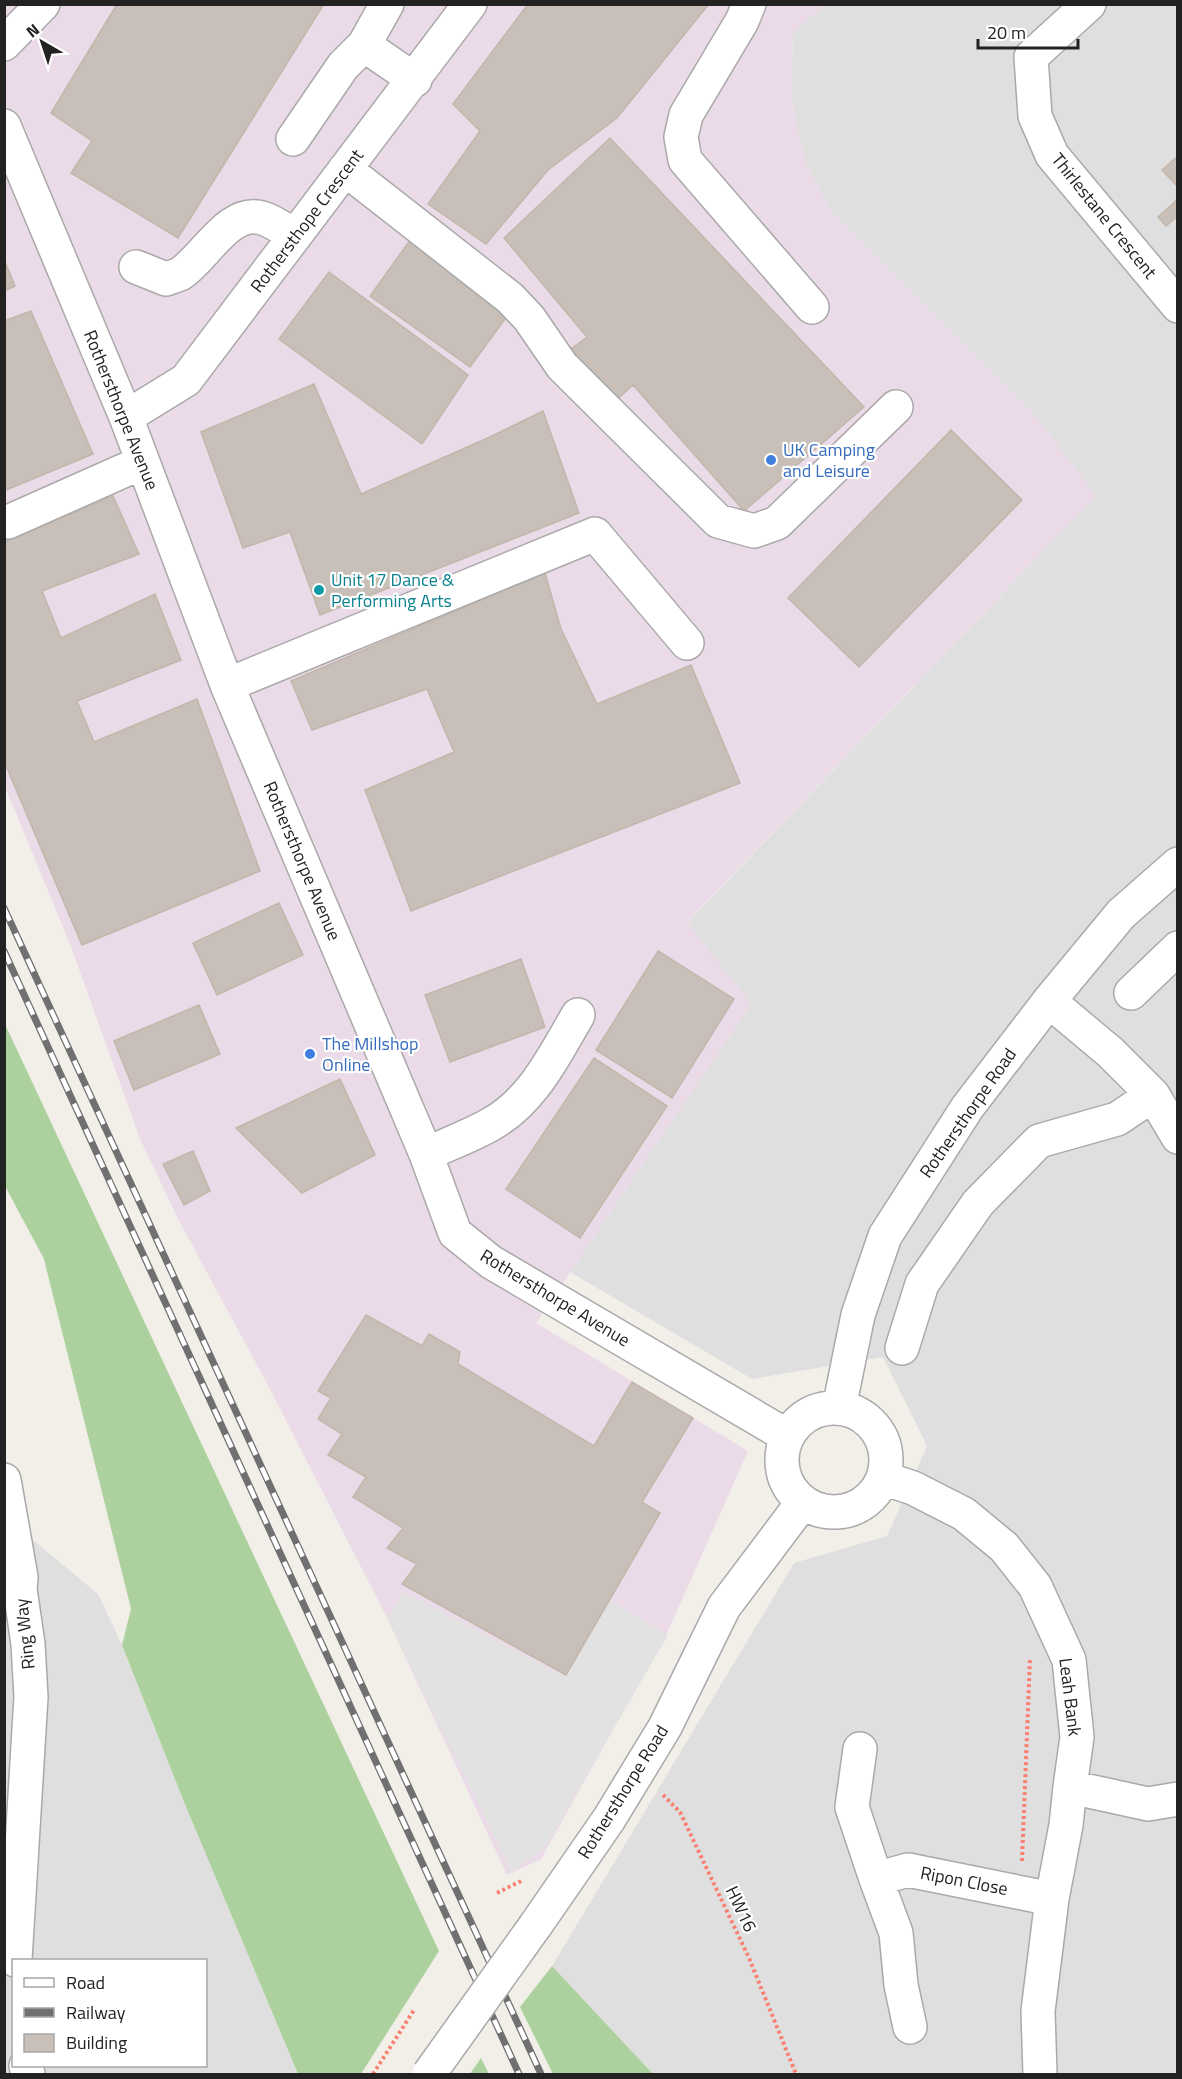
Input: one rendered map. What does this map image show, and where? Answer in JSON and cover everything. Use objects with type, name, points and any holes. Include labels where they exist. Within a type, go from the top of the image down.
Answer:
[{"type":"street","points":[[4,44],[43,4]]},
{"type":"street","points":[[293,139],[343,66],[364,45],[387,4]]},
{"type":"street","name":"Rothersthope Crescent","points":[[126,417],[186,380],[415,80],[470,4]]},
{"type":"street","points":[[749,4],[742,21],[686,116],[681,137],[685,160],[812,307]]},
{"type":"street","name":"Thirlestane Crescent","points":[[1089,4],[1031,57],[1035,116],[1052,155],[1178,306]]},
{"type":"street","points":[[364,45],[415,80]]},
{"type":"street","name":"Rothersthorpe Avenue","points":[[4,126],[126,417],[227,685],[426,1154],[455,1233],[491,1262],[787,1437]]},
{"type":"street","points":[[345,169],[510,298],[529,318],[562,366],[718,521],[754,531],[777,523],[896,407]]},
{"type":"street","points":[[136,267],[166,279],[180,274],[230,224],[246,216],[262,218],[295,236]]},
{"type":"street","points":[[8,522],[143,462]]},
{"type":"street","points":[[227,685],[595,534],[687,643]]},
{"type":"street","name":"Rothersthorpe Road","points":[[840,1408],[858,1314],[885,1236],[967,1108],[1048,1001],[1121,914],[1178,864]]},
{"type":"street","points":[[1131,993],[1178,948]]},
{"type":"street","points":[[1048,1001],[1110,1052],[1153,1095],[1178,1137]]},
{"type":"street","points":[[426,1154],[494,1123],[520,1101],[543,1075],[578,1016]]},
{"type":"street","points":[[902,1347],[922,1284],[978,1203],[1039,1141],[1117,1119],[1153,1095]]},
{"type":"street","points":[[840,1408],[855,1412],[868,1420],[879,1432],[885,1446],[886,1462],[883,1478],[873,1494],[858,1506],[840,1512],[820,1510],[803,1502],[790,1489],[783,1472],[782,1454],[787,1437],[800,1420],[818,1410],[840,1408]]},
{"type":"street","name":"Leah Bank","points":[[883,1478],[913,1488],[964,1514],[1004,1547],[1035,1586],[1069,1660],[1077,1737],[1066,1825],[1052,1899],[1038,2011],[1041,2074]]},
{"type":"street","name":"Ring Way","points":[[4,1480],[21,1577],[20,1589],[28,1644],[31,1697],[15,1788],[15,1959]]},
{"type":"street","name":"Rothersthorpe Road","points":[[429,2074],[589,1849],[665,1727],[724,1606],[803,1502]]},
{"type":"street","points":[[860,1749],[852,1807],[896,1933],[901,1985],[910,2028]]},
{"type":"street","points":[[1070,1787],[1148,1804],[1178,1799]]},
{"type":"street","name":"Ripon Close","points":[[876,1879],[908,1870],[1052,1899]]},
{"type":"path","points":[[1021,1893],[1030,1650]]},
{"type":"path","name":"HW16","points":[[638,1771],[680,1812],[749,1959],[796,2074]]},
{"type":"path","points":[[373,2074],[414,2010]]},
{"type":"shaded area","points":[[4,5],[824,5],[793,33],[791,98],[805,162],[831,211],[1034,414],[1096,496],[687,922],[751,1004],[536,1323],[748,1451],[669,1629],[541,1859],[507,1875],[387,1618],[271,1391],[177,1217],[140,1139],[70,944],[5,787]]},
{"type":"shaded area","points":[[824,5],[1177,5],[1177,2074],[653,2074],[552,1966],[794,1563],[887,1536],[927,1446],[883,1357],[752,1379],[570,1272],[751,1004],[687,923],[1096,496],[1034,414],[831,211],[805,162],[791,98],[793,33]]},
{"type":"shaded area","points":[[4,1516],[98,1594],[122,1645],[184,1802],[298,2074],[5,2074]]},
{"type":"shaded area","points":[[404,1592],[562,1675],[608,1599],[668,1635],[543,1850],[511,1871],[387,1618]]},
{"type":"green space","points":[[4,1022],[439,1951],[361,2074],[298,2074],[184,1802],[122,1645],[131,1609],[44,1259],[5,1186]]},
{"type":"green space","points":[[552,1966],[653,2074],[553,2074],[520,2007]]},
{"type":"green space","points":[[481,2058],[489,2074],[470,2074]]},
{"type":"building","points":[[117,4],[324,4],[178,238],[71,173],[92,141],[51,113]]},
{"type":"building","points":[[528,4],[709,4],[617,118],[548,170],[486,244],[428,204],[480,131],[453,104]]},
{"type":"building","points":[[610,138],[864,407],[744,511],[633,385],[610,406],[567,352],[587,337],[504,238]]},
{"type":"building","points":[[1178,156],[1178,187],[1162,170]]},
{"type":"building","points":[[1178,199],[1178,216],[1166,226],[1158,217]]},
{"type":"building","points":[[413,236],[513,308],[470,367],[370,296]]},
{"type":"building","points":[[4,259],[15,286],[4,291]]},
{"type":"building","points":[[329,272],[468,375],[422,444],[279,339]]},
{"type":"building","points":[[31,311],[93,454],[4,491],[4,321]]},
{"type":"building","points":[[314,384],[361,494],[543,411],[579,513],[320,615],[290,532],[243,548],[201,432]]},
{"type":"building","points":[[951,430],[1022,500],[859,667],[788,598]]},
{"type":"building","points":[[113,496],[139,554],[42,591],[61,638],[155,594],[181,660],[77,701],[94,742],[197,699],[260,871],[82,945],[4,761],[4,542]]},
{"type":"building","points":[[545,573],[561,629],[597,704],[691,665],[740,783],[411,911],[365,790],[454,752],[427,689],[312,730],[291,681]]},
{"type":"building","points":[[279,903],[303,955],[217,995],[193,943]]},
{"type":"building","points":[[658,951],[734,999],[672,1098],[596,1050]]},
{"type":"building","points":[[521,959],[545,1027],[450,1062],[425,995]]},
{"type":"building","points":[[199,1005],[220,1054],[134,1090],[114,1041]]},
{"type":"building","points":[[594,1058],[667,1106],[580,1238],[506,1189]]},
{"type":"building","points":[[340,1079],[375,1155],[302,1193],[236,1128]]},
{"type":"building","points":[[193,1151],[210,1191],[184,1205],[163,1164]]},
{"type":"building","points":[[366,1315],[422,1346],[429,1334],[460,1352],[458,1364],[594,1446],[632,1382],[693,1418],[642,1502],[660,1513],[566,1675],[402,1584],[417,1564],[387,1548],[403,1528],[353,1497],[366,1477],[328,1455],[342,1434],[318,1419],[331,1398],[318,1391]]},
{"type":"railway","points":[[4,908],[541,2074]]},
{"type":"railway","points":[[4,951],[519,2074]]},
{"type":"place","name":"UK Camping and Leisure","points":[[771,460]]},
{"type":"place","name":"Unit 17 Dance & Performing Arts","points":[[319,590]]},
{"type":"place","name":"The Millshop Online","points":[[310,1054]]}]
